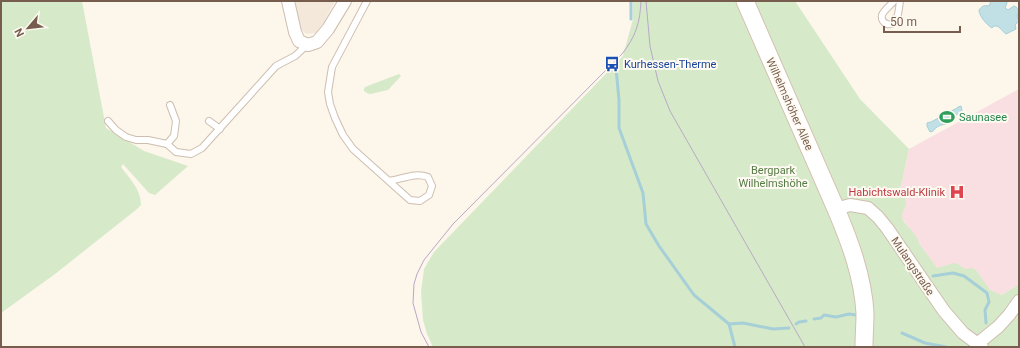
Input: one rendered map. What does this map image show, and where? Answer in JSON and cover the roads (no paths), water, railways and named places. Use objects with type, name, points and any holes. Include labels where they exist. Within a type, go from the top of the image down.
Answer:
[{"type":"main road","name":"Wilhelmshöher Allee","points":[[745,1],[849,240],[860,280],[865,312],[864,347]]},
{"type":"street","points":[[288,1],[295,32],[299,42],[308,45],[317,42],[325,34],[345,1]]},
{"type":"street","name":"Mulangstraße","points":[[836,209],[850,205],[868,208],[878,217],[944,311],[963,333],[980,345]]},
{"type":"street","points":[[980,345],[998,327],[1019,300]]},
{"type":"lane","points":[[367,1],[332,68],[328,92],[334,118],[343,135],[353,149],[410,200],[420,201],[429,195],[432,186],[428,177],[415,174],[398,180],[389,181]]},
{"type":"lane","points":[[894,1],[882,14],[882,21],[888,25],[892,24],[896,20],[900,1]]},
{"type":"lane","points":[[108,121],[116,130],[126,137],[136,140],[148,140],[167,144],[176,152],[191,154],[202,148],[276,66],[295,56],[308,45]]},
{"type":"lane","points":[[167,144],[174,136],[176,122],[170,105]]},
{"type":"lane","points":[[210,121],[220,129]]},
{"type":"water","points":[[991,1],[1007,1],[1005,8],[1008,10],[1014,6],[1018,9],[1019,11],[1017,16],[1019,21],[1015,25],[1016,29],[1006,34],[997,26],[992,28],[986,23],[980,15],[979,10],[983,6],[989,6]]},
{"type":"water","name":"Saunasee","points":[[961,106],[961,112],[947,120],[946,124],[939,126],[930,132],[927,123]]},
{"type":"waterway","points":[[631,1],[631,19]]},
{"type":"waterway","points":[[616,68],[619,100],[619,128],[643,193],[646,224],[659,246],[694,295],[729,324],[743,323],[773,329],[789,328]]},
{"type":"waterway","points":[[933,276],[953,273],[964,276],[987,293],[989,302],[985,310],[986,323]]},
{"type":"waterway","points":[[814,319],[821,318],[824,315],[836,317],[849,314],[856,315]]},
{"type":"waterway","points":[[796,324],[806,321]]},
{"type":"waterway","points":[[729,324],[735,347]]},
{"type":"waterway","points":[[902,333],[925,343],[946,347]]},
{"type":"tram line","points":[[429,347],[421,332],[413,303],[414,284],[424,260],[453,224],[622,54],[634,35],[640,16],[641,1]]},
{"type":"tram line","points":[[646,1],[650,46],[658,81],[670,111],[805,347]]},
{"type":"place","name":"Kurhessen-Therme","points":[[612,64]]},
{"type":"place","name":"Saunasee","points":[[947,117]]},
{"type":"place","name":"Habichtswald-Klinik","points":[[957,192]]},
{"type":"park label","name":"Bergpark Wilhelmshöhe","points":[[773,176]]}]
